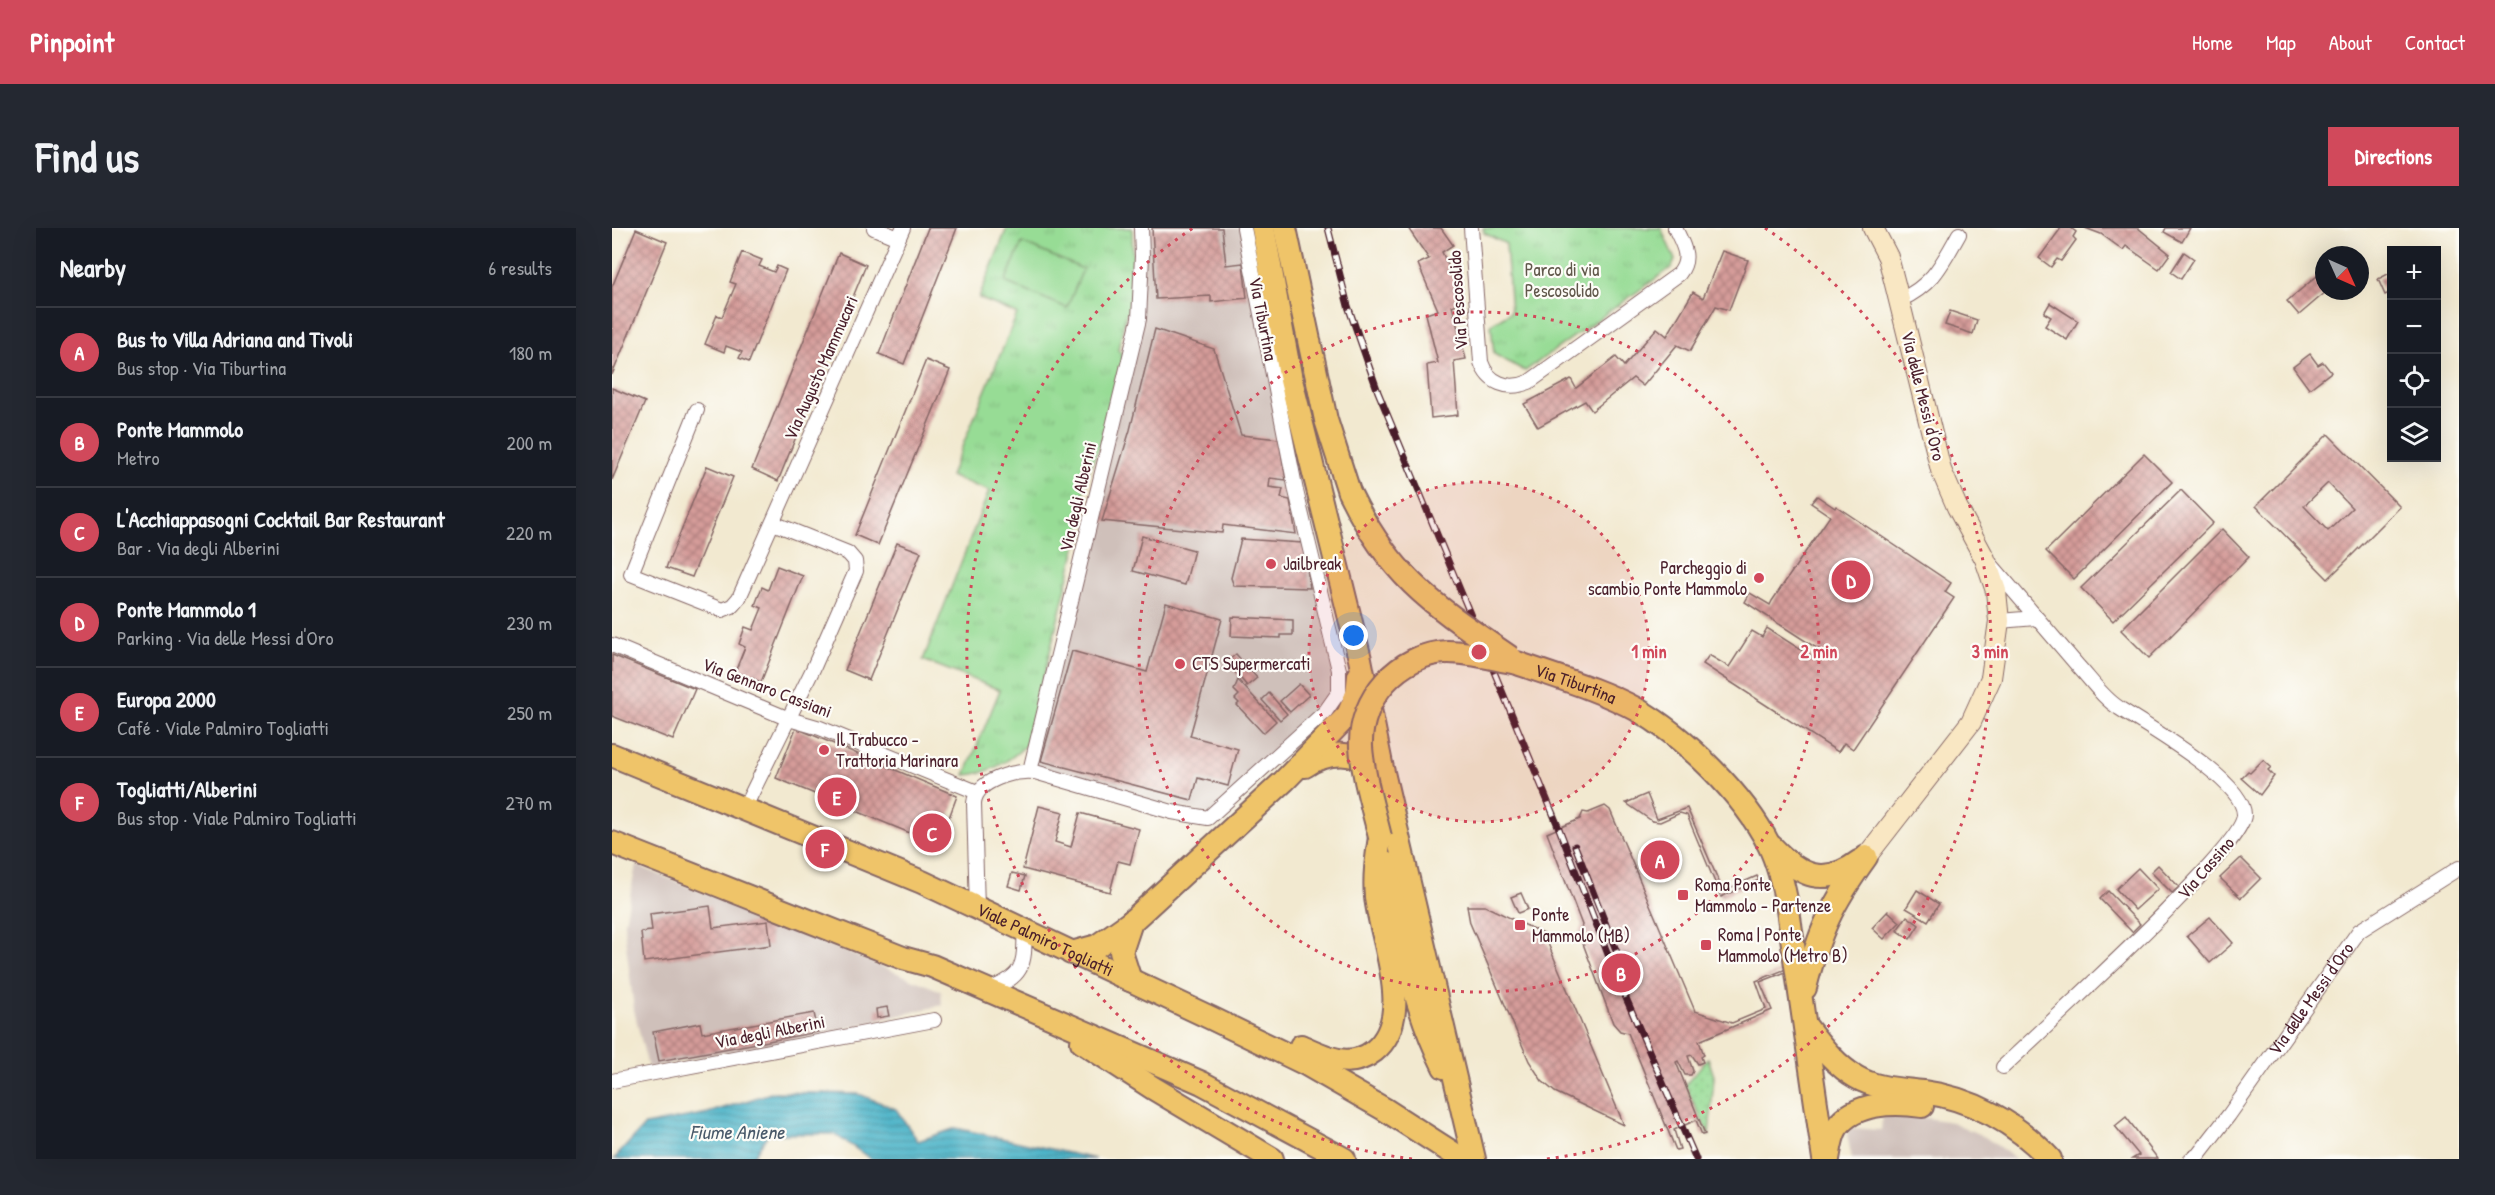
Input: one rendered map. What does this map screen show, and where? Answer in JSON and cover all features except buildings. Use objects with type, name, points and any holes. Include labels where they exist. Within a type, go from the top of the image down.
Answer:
[{"type":"main road","name":"Via Tiburtina","points":[[1263,228],[1291,380],[1360,659],[1388,795],[1474,1159]]},
{"type":"main road","name":"Via Tiburtina","points":[[1285,228],[1326,420],[1349,492],[1373,537],[1404,577],[1443,612],[1517,663],[1620,702],[1661,726],[1720,778],[1768,843],[1782,879],[1803,998],[1805,1025],[1826,1159]]},
{"type":"main road","points":[[1460,1101],[1428,1034],[1375,885],[1380,837],[1361,745],[1366,713],[1381,686],[1399,669],[1431,655],[1461,653],[1517,663]]},
{"type":"main road","points":[[1071,952],[1097,946],[1131,922],[1284,781],[1348,715],[1357,694],[1360,659]]},
{"type":"main road","name":"Viale Palmiro Togliatti","points":[[612,754],[922,882],[1211,1018],[1304,1063],[1384,1108],[1462,1159]]},
{"type":"main road","points":[[1284,781],[1321,757],[1346,755],[1360,759],[1372,767],[1388,795]]},
{"type":"main road","points":[[612,843],[1044,1014],[1203,1083],[1344,1159]]},
{"type":"main road","points":[[1768,843],[1789,863],[1815,877],[1837,874],[1866,857]]},
{"type":"main road","points":[[1803,998],[1822,928],[1840,894],[1866,857]]},
{"type":"main road","points":[[1130,980],[1121,952],[1131,922]]},
{"type":"main road","points":[[1211,1018],[1255,1026],[1331,1059],[1352,1061],[1364,1058],[1384,1041],[1394,1018],[1392,937]]},
{"type":"main road","points":[[1044,1014],[1153,1088],[1272,1159]]},
{"type":"main road","points":[[1805,1025],[1836,1062],[1857,1078],[1875,1085],[1943,1095],[1968,1103],[2014,1127],[2050,1159]]},
{"type":"main road","points":[[1826,1159],[1835,1132],[1844,1120],[1867,1108],[1896,1104],[1925,1107],[1966,1117],[1994,1131],[2029,1159]]},
{"type":"street","points":[[874,228],[900,233]]},
{"type":"street","name":"Via degli Alberini","points":[[1030,771],[1139,319],[1141,228]]},
{"type":"street","name":"Via Tiburtina","points":[[1030,771],[1159,808],[1208,818],[1325,712],[1339,692],[1339,670],[1296,491],[1244,228]]},
{"type":"street","name":"Via Pescosolido","points":[[1471,228],[1481,362],[1493,379],[1513,386],[1529,382],[1679,274],[1684,268],[1687,254],[1675,228]]},
{"type":"street","name":"Via delle Messi d'Oro","points":[[1873,228],[1888,257],[1941,471],[1957,507],[1985,558]]},
{"type":"street","name":"Via Augusto Mammucari","points":[[697,410],[631,574],[717,609],[728,609],[736,603],[773,523],[900,233]]},
{"type":"street","points":[[1900,300],[1922,289],[1930,281],[1959,234]]},
{"type":"street","points":[[744,808],[789,719],[856,566],[848,554],[773,523]]},
{"type":"street","points":[[1866,857],[1971,722],[1991,678],[1998,611],[1985,558]]},
{"type":"street","name":"Via Cassino","points":[[1985,558],[2113,704],[2209,767],[2240,802],[2244,815],[2239,829],[2229,843],[2187,891],[2003,1067]]},
{"type":"street","points":[[1998,611],[2021,599]]},
{"type":"street","points":[[1998,611],[2036,618]]},
{"type":"street","name":"Via Gennaro Cassiani","points":[[612,645],[789,719],[820,728],[977,792]]},
{"type":"street","points":[[977,909],[974,803],[977,792],[997,780],[1030,771]]},
{"type":"street","name":"Via delle Messi d'Oro","points":[[2191,1159],[2198,1155],[2229,1115],[2359,931],[2459,868]]},
{"type":"street","points":[[988,990],[1007,982],[1020,969],[1025,947],[1023,930]]},
{"type":"street","name":"Via degli Alberini","points":[[612,1081],[934,1020]]},
{"type":"shaded area","points":[[1141,228],[1244,228],[1339,692],[1212,815],[1030,771],[1139,319]]},
{"type":"shaded area","points":[[636,865],[941,991],[942,1005],[826,1033],[648,1068],[634,1010],[624,927]]},
{"type":"shaded area","points":[[1883,1111],[1952,1122],[1985,1137],[2016,1159],[1852,1159],[1847,1134],[1851,1128],[1881,1130]]},
{"type":"green space","points":[[1007,228],[1132,228],[1134,307],[1126,314],[1118,350],[1125,356],[1101,445],[1086,483],[1082,503],[1082,523],[1027,744],[999,766],[965,775],[1000,690],[923,660],[989,491],[950,476],[1017,314],[979,298]]},
{"type":"green space","name":"Parco di via Pescosolido","points":[[1483,228],[1661,228],[1675,260],[1672,267],[1525,371],[1494,354],[1491,324],[1511,312],[1506,244],[1484,233]]},
{"type":"green space","points":[[1022,243],[1083,269],[1067,308],[1005,282]]},
{"type":"green space","points":[[1708,1058],[1714,1076],[1709,1135],[1685,1085]]},
{"type":"water","name":"Fiume Aniene","points":[[774,1092],[859,1094],[896,1109],[918,1141],[956,1128],[1095,1159],[871,1159],[834,1134],[768,1134],[752,1159],[614,1159],[645,1125],[708,1113]]},
{"type":"railway","points":[[1328,228],[1348,306],[1378,392],[1558,826],[1616,975],[1696,1159]]},
{"type":"railway","points":[[1575,846],[1631,988]]},
{"type":"place","name":"Jailbreak","points":[[1271,564]]},
{"type":"place","name":"Parcheggio di scambio Ponte Mammolo","points":[[1759,578]]},
{"type":"place","name":"Ponte Mammolo 1","points":[[1851,580]]},
{"type":"place","name":"CTS Supermercati","points":[[1180,664]]},
{"type":"place","name":"Il Trabucco - Trattoria Marinara","points":[[824,750]]},
{"type":"place","name":"Europa 2000","points":[[837,797]]},
{"type":"place","name":"L'Acchiappasogni Cocktail Bar Restaurant","points":[[932,833]]},
{"type":"place","name":"Togliatti/Alberini","points":[[825,849]]},
{"type":"place","name":"Bus to Villa Adriana and Tivoli","points":[[1660,860]]},
{"type":"place","name":"Roma Ponte Mammolo - Partenze","points":[[1683,895]]},
{"type":"place","name":"Ponte Mammolo (MB)","points":[[1520,925]]},
{"type":"place","name":"Roma | Ponte Mammolo (Metro B)","points":[[1706,945]]},
{"type":"place","name":"Ponte Mammolo","points":[[1621,973]]}]
